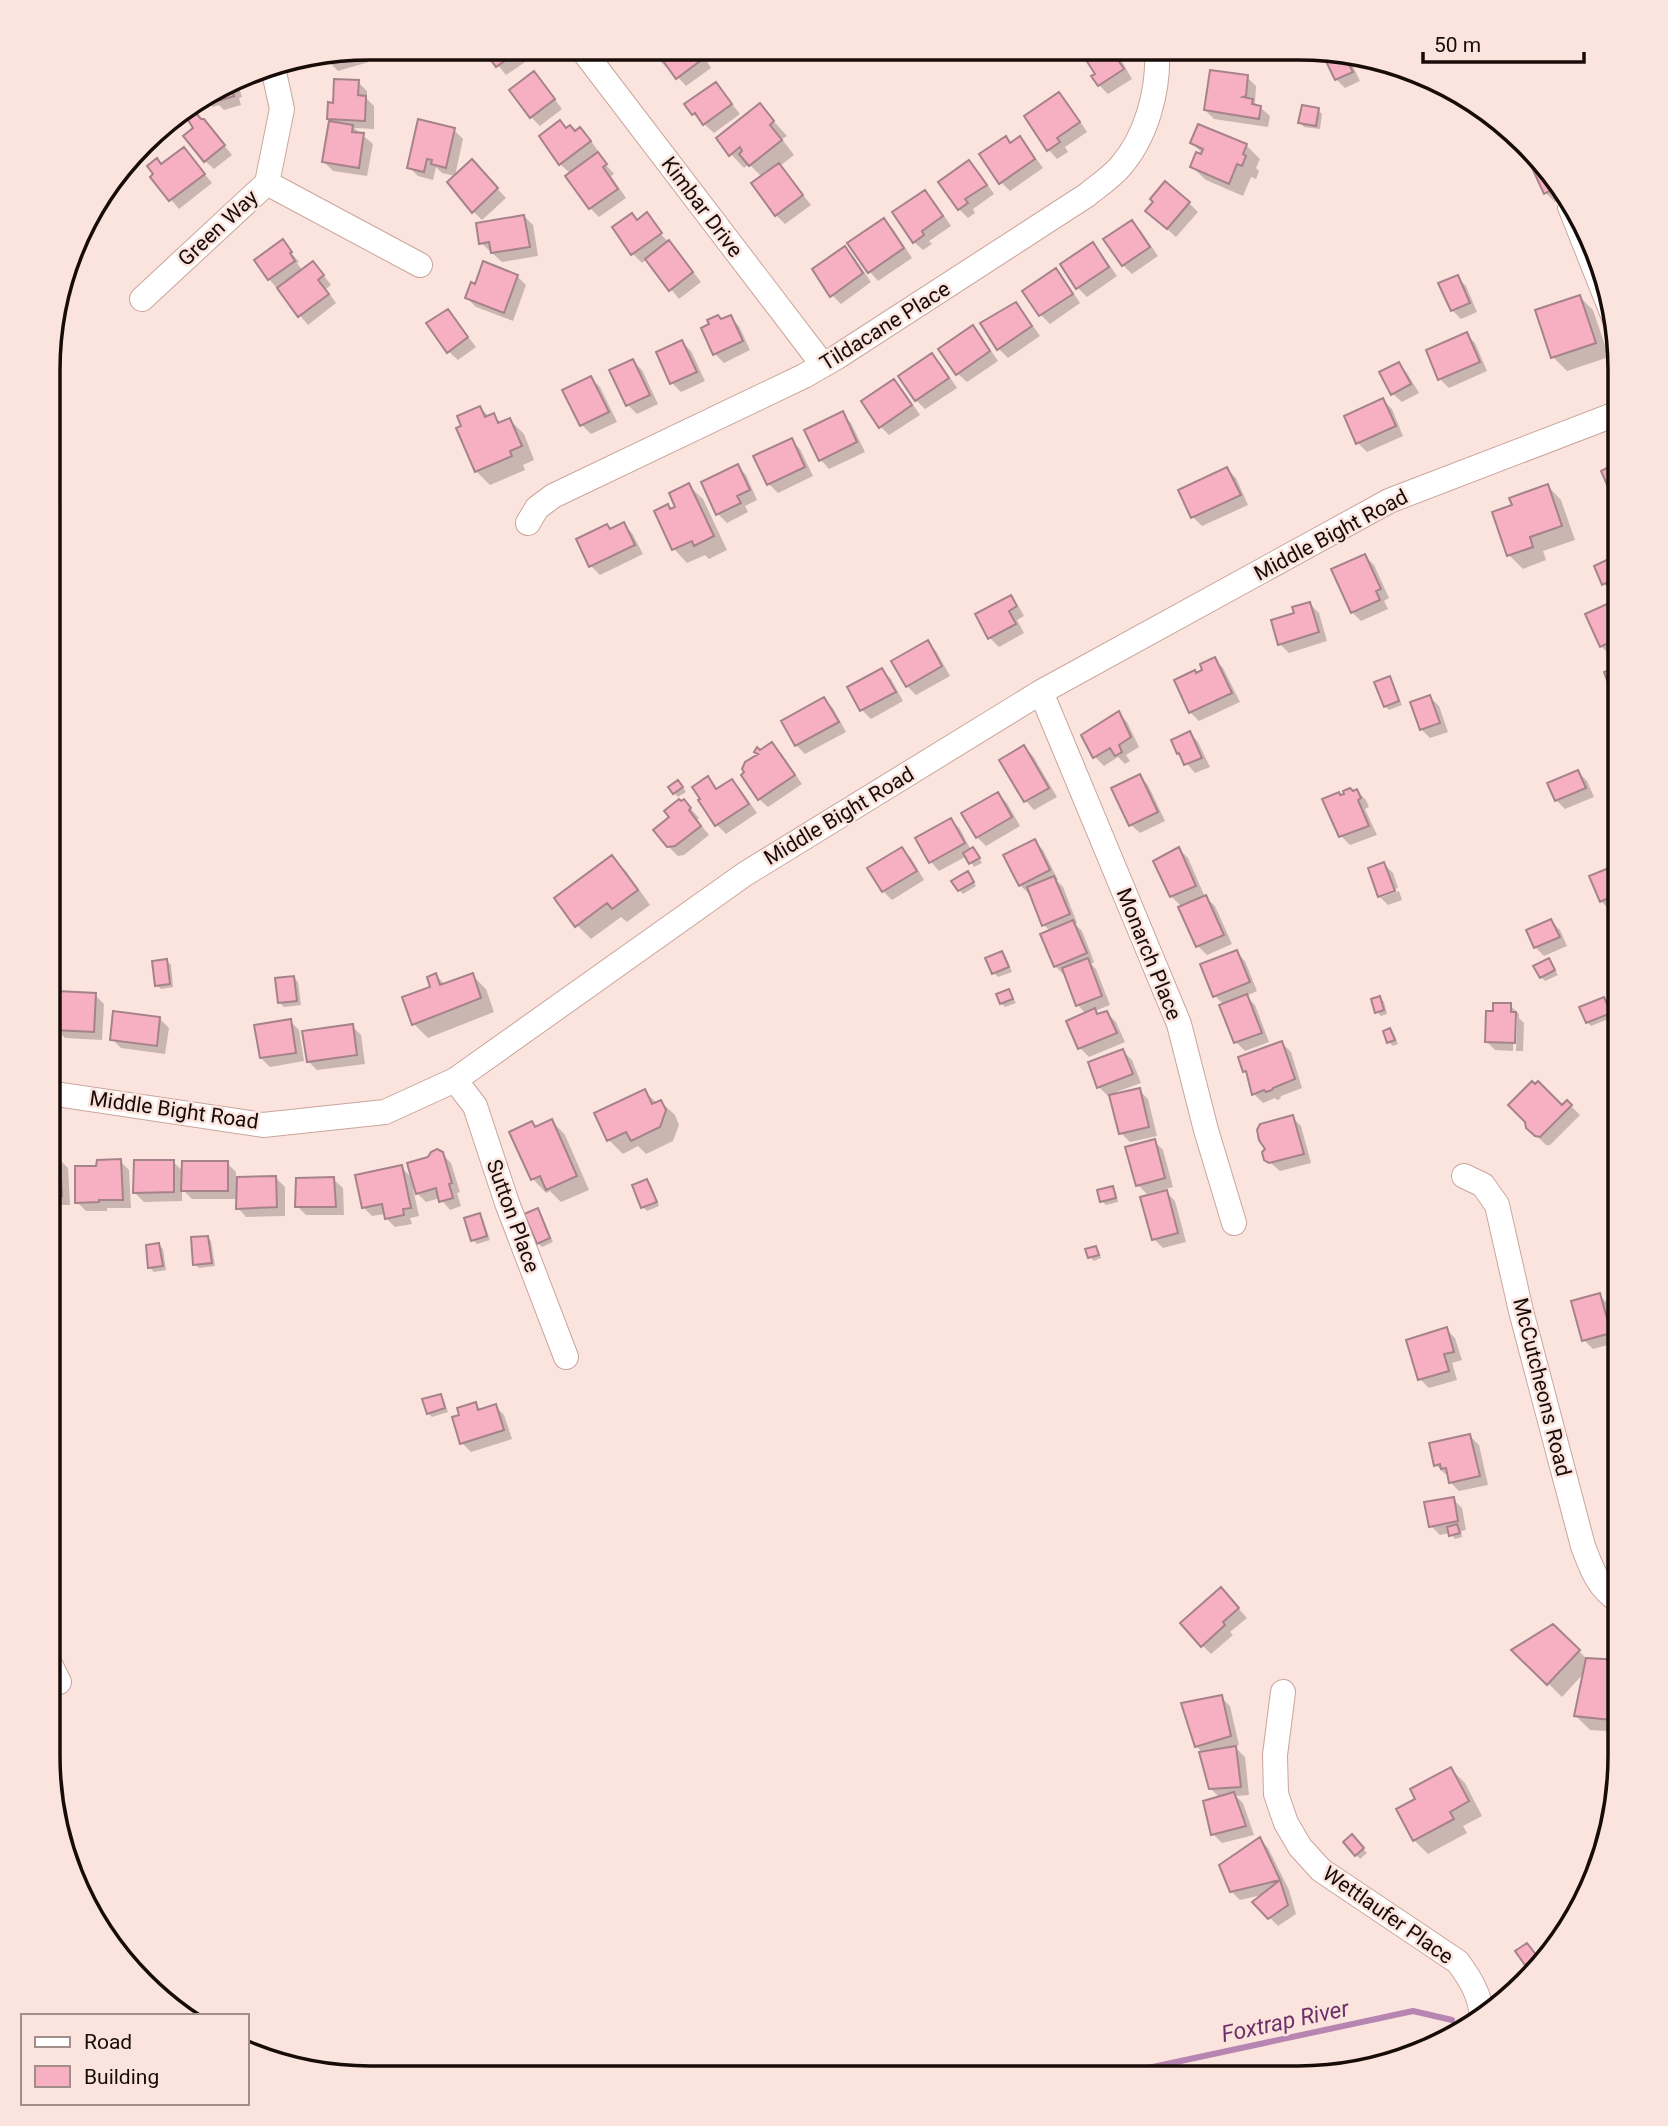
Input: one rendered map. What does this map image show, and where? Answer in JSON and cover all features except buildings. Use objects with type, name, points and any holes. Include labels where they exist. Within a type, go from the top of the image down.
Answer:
[{"type":"street","name":"Kimbar Drive","points":[[590,60],[823,365]]},
{"type":"street","name":"Tildacane Place","points":[[528,523],[537,508],[553,496],[823,365],[1087,195],[1119,168],[1129,155],[1149,111],[1157,78],[1157,60]]},
{"type":"street","name":"Green Way","points":[[142,299],[267,183],[282,109],[275,75]]},
{"type":"street","points":[[267,183],[420,265]]},
{"type":"street","name":"Middle Bight Road","points":[[59,1095],[263,1125],[385,1112],[455,1080],[745,874],[1041,692],[1389,501],[1608,417]]},
{"type":"street","name":"Monarch Place","points":[[1041,692],[1179,1024],[1206,1130],[1234,1223]]},
{"type":"street","name":"Sutton Place","points":[[455,1080],[475,1107],[507,1203],[566,1357]]},
{"type":"street","name":"McCutcheons Road","points":[[1464,1176],[1483,1185],[1497,1205],[1521,1311],[1583,1546],[1593,1572],[1608,1595]]},
{"type":"street","name":"Wettlaufer Place","points":[[1283,1692],[1275,1755],[1276,1794],[1286,1823],[1300,1847],[1321,1870],[1458,1962],[1474,1984],[1481,2006]]},
{"type":"lane","points":[[1565,212],[1601,302]]},
{"type":"waterway","name":"Foxtrap River","points":[[1157,2066],[1413,2011],[1452,2020]]}]
